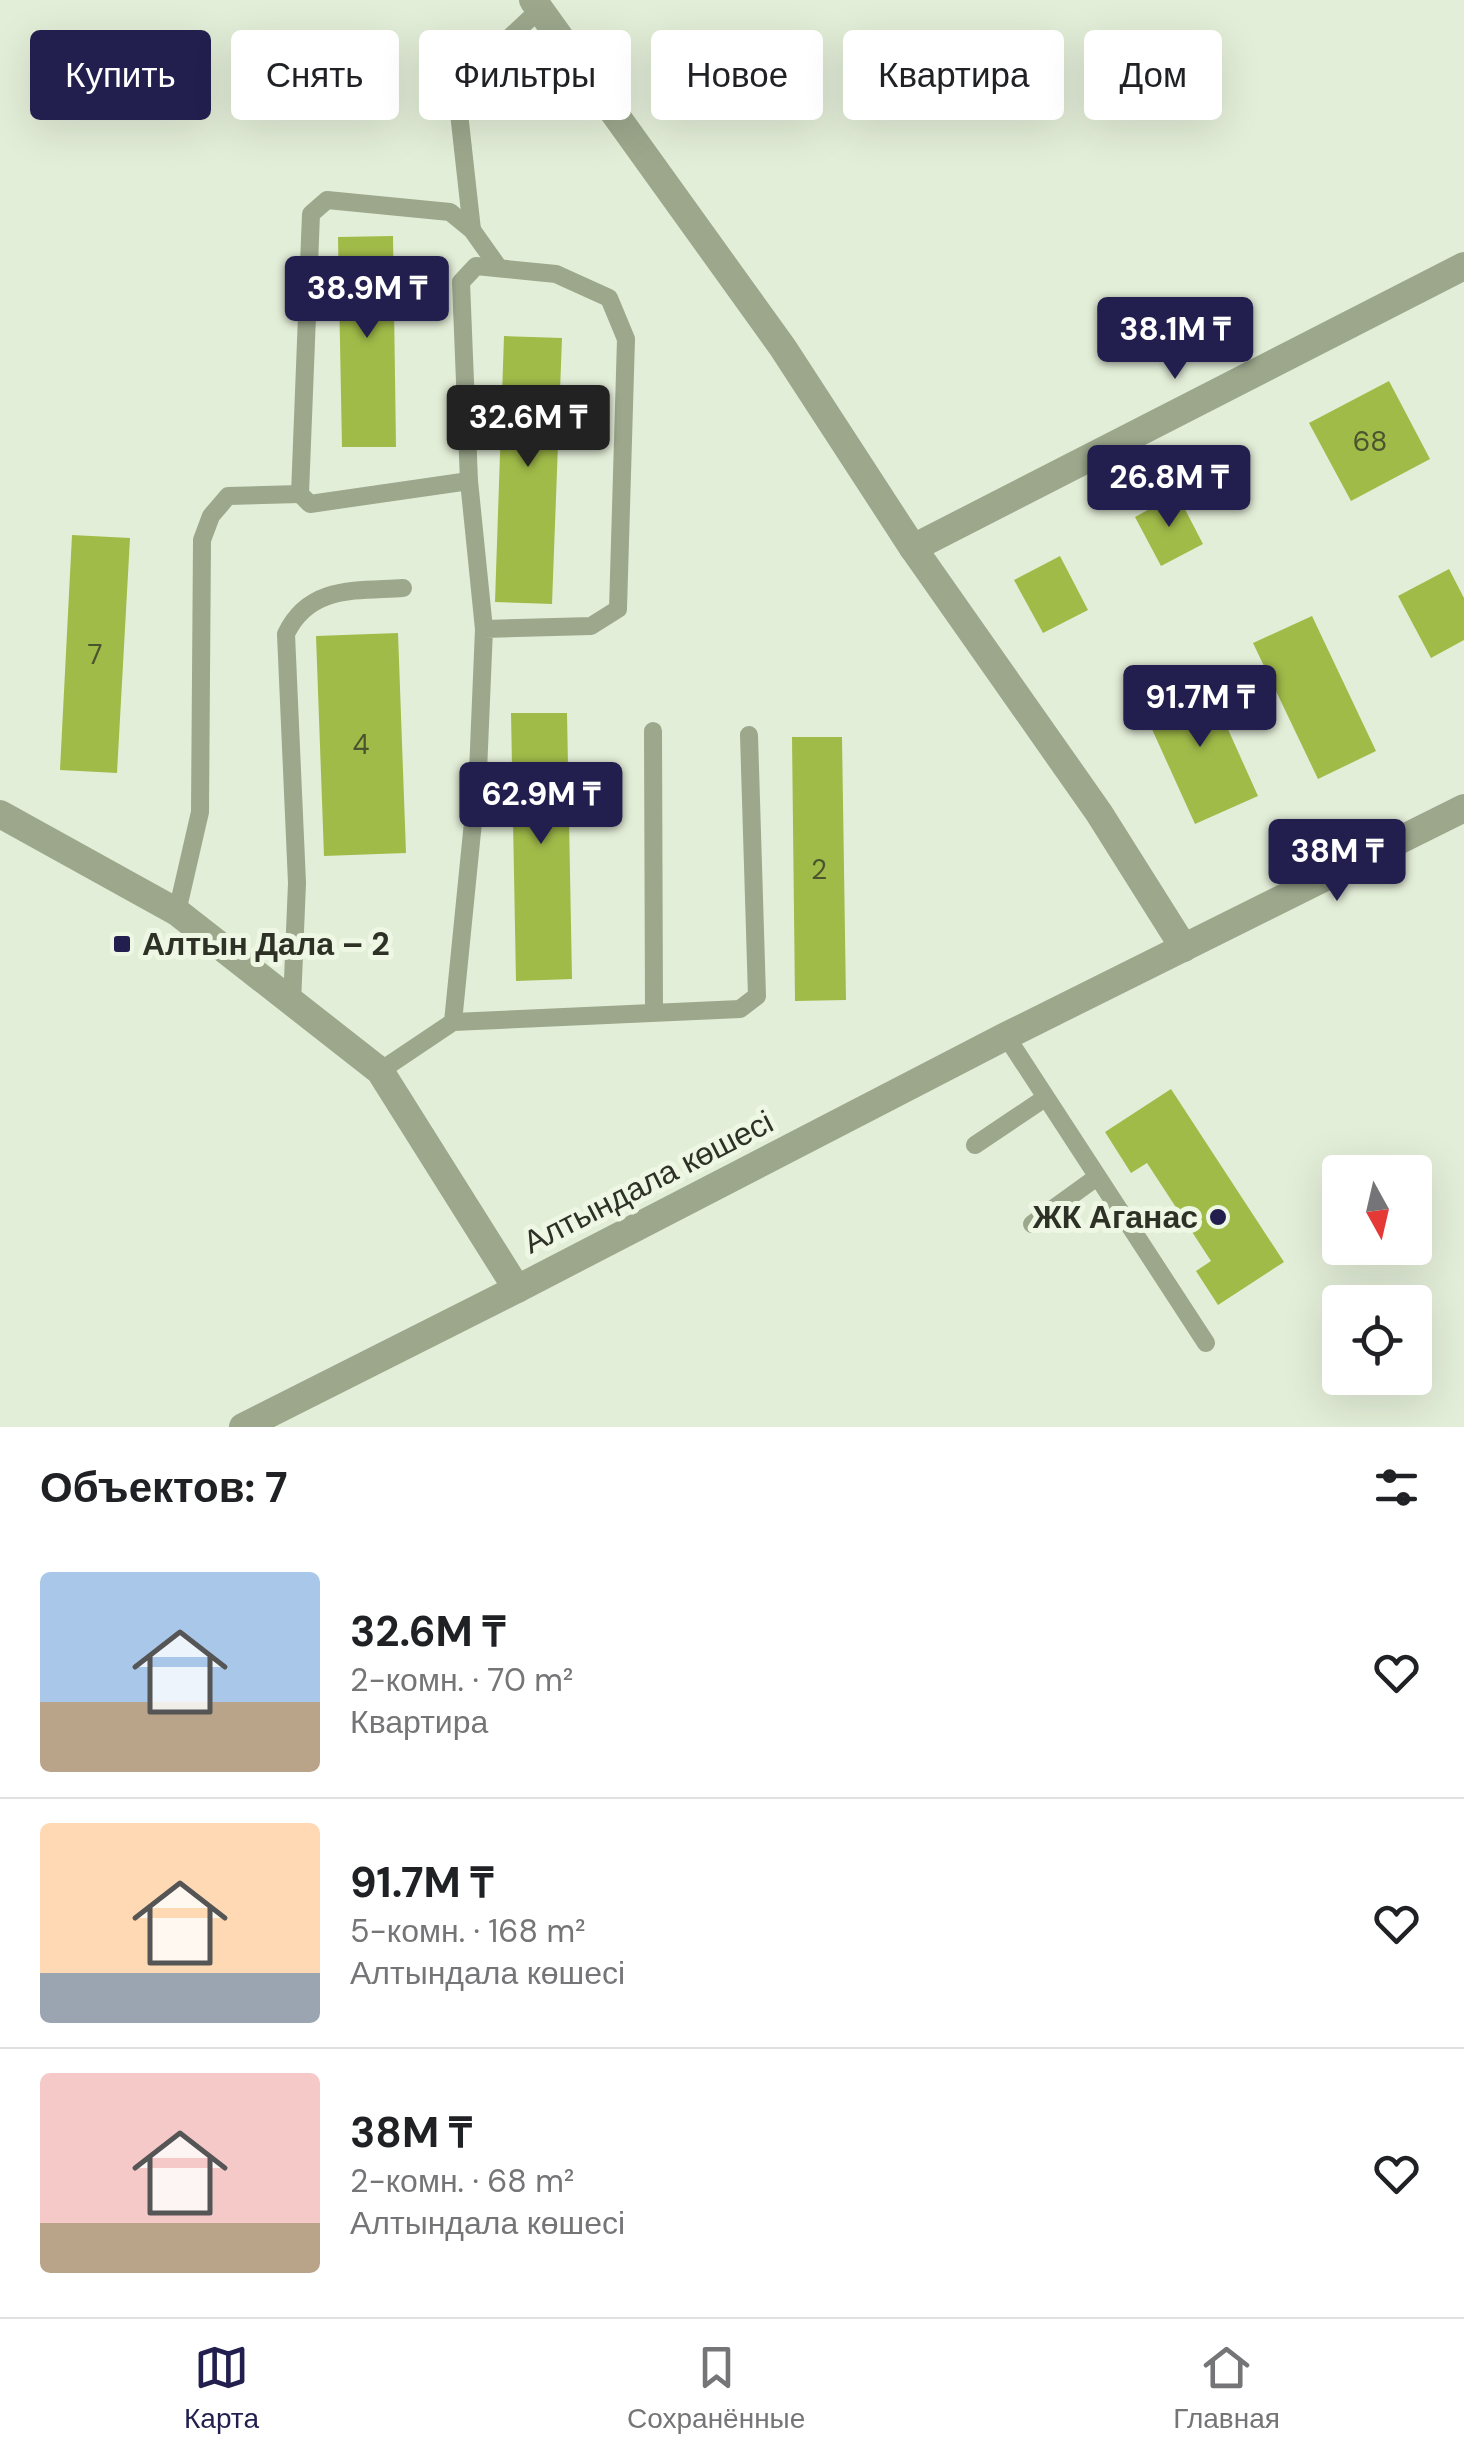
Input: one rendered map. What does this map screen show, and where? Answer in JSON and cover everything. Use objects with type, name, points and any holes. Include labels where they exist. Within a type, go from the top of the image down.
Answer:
[{"type":"street","points":[[536,4],[783,348],[913,548],[1099,813],[1184,948]]},
{"type":"street","points":[[913,548],[1464,266]]},
{"type":"street","name":"Алтындала көшесі","points":[[0,814],[176,912],[380,1071],[517,1289],[1006,1036],[1464,808]]},
{"type":"street","points":[[243,1427],[517,1289]]},
{"type":"lane","points":[[472,230],[458,104],[476,70],[536,4]]},
{"type":"lane","points":[[300,494],[311,214],[316,205],[327,200],[450,212],[472,230],[499,268]]},
{"type":"lane","points":[[453,1022],[478,772],[484,629],[469,481],[461,282],[476,266],[556,274],[609,298],[620,316],[626,340],[618,608],[591,626],[484,629]]},
{"type":"lane","points":[[176,912],[200,812],[202,540],[211,516],[228,496],[300,494],[310,504],[469,481]]},
{"type":"lane","points":[[292,1003],[297,884],[286,634],[309,604],[325,594],[403,588]]},
{"type":"lane","points":[[653,731],[654,1010]]},
{"type":"lane","points":[[380,1071],[453,1022],[740,1009],[757,996],[749,734]]},
{"type":"lane","points":[[1006,1036],[1206,1343]]},
{"type":"lane","points":[[976,1145],[1045,1098]]},
{"type":"lane","points":[[1032,1224],[1097,1178]]},
{"type":"building","points":[[393,236],[396,447],[342,447],[338,237]]},
{"type":"building","points":[[504,336],[562,338],[552,604],[495,602]]},
{"type":"building","points":[[1389,381],[1430,459],[1351,501],[1309,423]]},
{"type":"building","points":[[1177,494],[1203,544],[1161,566],[1135,517]]},
{"type":"building","points":[[72,535],[130,538],[117,773],[60,770]]},
{"type":"building","points":[[1060,556],[1088,610],[1043,633],[1014,580]]},
{"type":"building","points":[[1449,569],[1464,598],[1464,640],[1431,658],[1398,596]]},
{"type":"building","points":[[1312,616],[1376,751],[1318,779],[1253,643]]},
{"type":"building","points":[[398,633],[406,853],[324,856],[316,636]]},
{"type":"building","points":[[1204,676],[1258,796],[1195,824],[1141,705]]},
{"type":"building","points":[[511,713],[567,713],[572,979],[516,981]]},
{"type":"building","points":[[792,737],[842,737],[846,1000],[795,1001]]},
{"type":"building","name":"ЖК Аганас","points":[[1171,1089],[1284,1262],[1218,1305],[1196,1271],[1211,1261],[1147,1163],[1131,1173],[1105,1132]]},
{"type":"place","name":"Алтын Дала – 2","points":[[122,944]]},
{"type":"place","name":"ЖК Аганас","points":[[1218,1217]]}]
